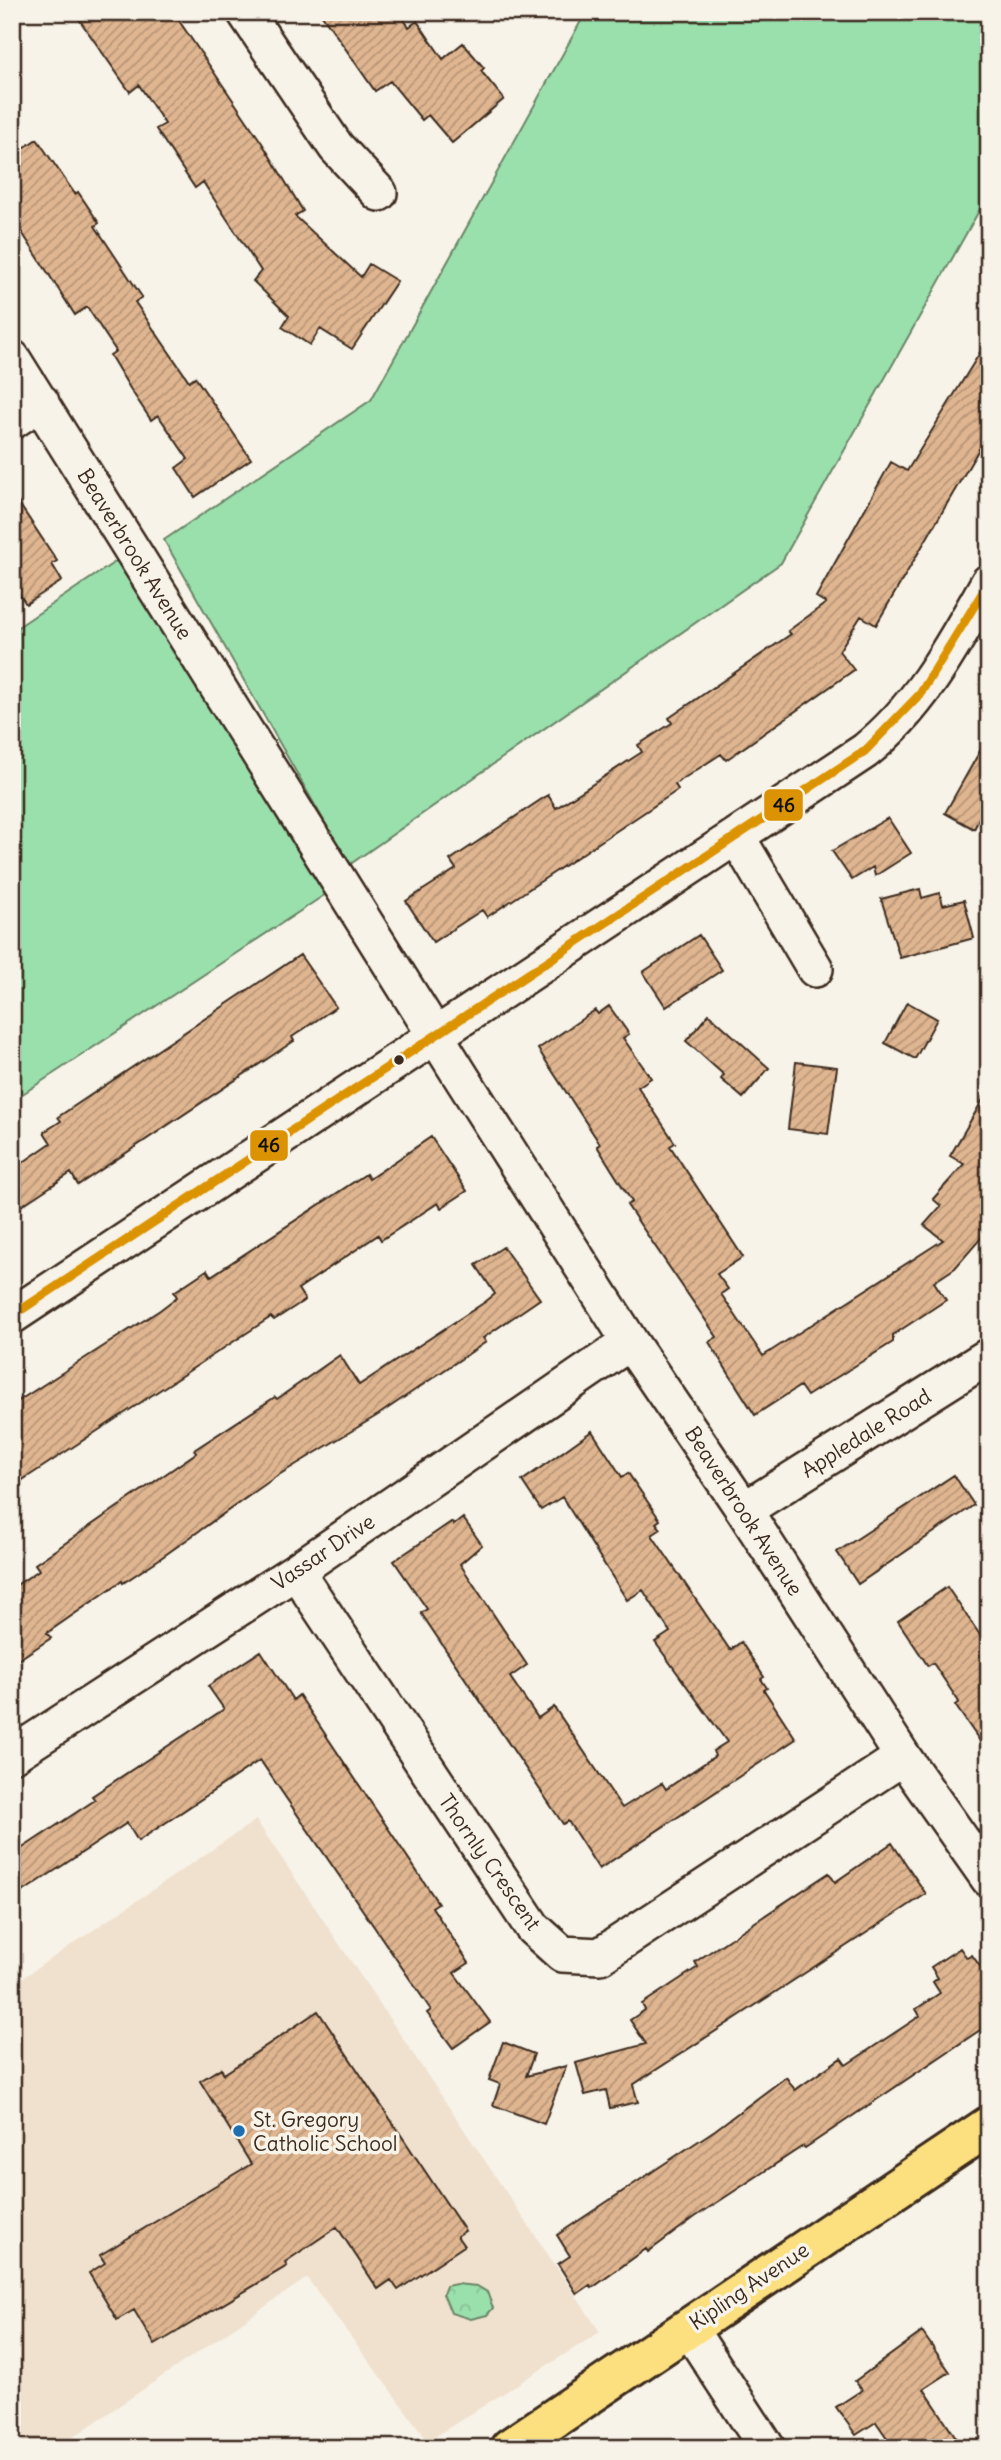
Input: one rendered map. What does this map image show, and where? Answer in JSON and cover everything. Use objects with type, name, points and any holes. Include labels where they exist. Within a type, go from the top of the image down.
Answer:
[{"type":"main road","name":"Kipling Avenue","points":[[510,2448],[989,2126]]},
{"type":"street","points":[[245,12],[336,147],[379,193]]},
{"type":"street","name":"Beaverbrook Avenue","points":[[12,358],[435,1036],[631,1342],[744,1510],[903,1757],[989,1879]]},
{"type":"street","points":[[12,421],[41,402]]},
{"type":"street","points":[[12,1315],[865,751],[891,730],[938,672],[989,582]]},
{"type":"street","points":[[737,837],[815,969]]},
{"type":"street","name":"Vassar Drive","points":[[12,1755],[296,1571],[631,1342]]},
{"type":"street","name":"Appledale Road","points":[[744,1510],[989,1356]]},
{"type":"street","name":"Thornly Crescent","points":[[296,1571],[533,1928],[562,1954],[600,1956],[903,1757]]},
{"type":"street","points":[[688,2327],[767,2448]]},
{"type":"shaded area","name":"St. Gregory Catholic School","points":[[256,1820],[600,2332],[428,2441],[307,2278],[57,2448],[12,2448],[12,1985]]},
{"type":"green space","points":[[586,12],[989,12],[989,193],[781,563],[349,865],[164,540],[371,400]]},
{"type":"green space","points":[[130,552],[326,894],[12,1101],[12,631]]},
{"type":"green space","points":[[446,2286],[477,2286],[487,2292],[493,2308],[487,2315],[471,2319],[451,2313],[443,2294]]},
{"type":"building","points":[[74,12],[173,12],[262,143],[303,211],[295,216],[361,277],[369,264],[397,281],[352,349],[320,329],[310,345],[282,327],[289,316],[253,281],[261,271],[203,182],[195,188],[156,129],[165,124],[139,85],[130,92]]},
{"type":"building","points":[[320,12],[399,12],[409,27],[417,21],[443,59],[463,43],[484,68],[481,71],[504,99],[452,143],[428,115],[422,120],[390,81],[375,91]]},
{"type":"building","points":[[37,139],[99,223],[95,226],[142,297],[135,302],[189,381],[195,377],[251,459],[195,497],[176,468],[188,459],[158,415],[151,420],[131,390],[110,355],[116,351],[87,307],[75,315],[12,217],[12,156]]},
{"type":"building","points":[[989,338],[989,432],[876,625],[861,616],[839,651],[854,670],[726,760],[721,754],[675,784],[678,790],[487,917],[482,910],[433,942],[406,901],[456,869],[450,860],[548,795],[556,808],[642,752],[638,745],[672,723],[669,718],[791,634],[788,631],[826,603],[816,597],[891,462],[907,471]]},
{"type":"building","points":[[12,493],[57,561],[52,564],[62,581],[26,604],[12,583]]},
{"type":"building","points":[[989,735],[989,822],[980,817],[974,829],[945,813]]},
{"type":"building","points":[[888,818],[911,853],[875,876],[873,867],[852,880],[832,851]]},
{"type":"building","points":[[920,889],[922,898],[940,893],[943,905],[964,900],[974,938],[900,958],[881,899]]},
{"type":"building","points":[[699,935],[722,970],[666,1007],[643,972]]},
{"type":"building","points":[[300,955],[336,1007],[292,1037],[294,1041],[78,1185],[71,1173],[12,1212],[12,1170],[51,1143],[44,1132],[61,1121],[58,1117]]},
{"type":"building","points":[[907,1002],[937,1019],[915,1059],[885,1043]]},
{"type":"building","points":[[609,1006],[629,1034],[623,1038],[651,1078],[638,1087],[675,1143],[670,1146],[743,1257],[717,1274],[728,1289],[721,1294],[763,1356],[943,1240],[924,1225],[941,1206],[933,1199],[964,1164],[950,1156],[989,1089],[989,1229],[955,1268],[934,1282],[946,1300],[893,1335],[893,1342],[807,1396],[800,1386],[755,1415],[709,1342],[717,1337],[627,1205],[632,1202],[597,1146],[600,1144],[538,1049],[595,1010],[598,1014]]},
{"type":"building","points":[[709,1014],[769,1068],[743,1098],[721,1079],[724,1075],[686,1041]]},
{"type":"building","points":[[796,1062],[837,1067],[828,1134],[788,1129]]},
{"type":"building","points":[[431,1137],[467,1191],[441,1208],[438,1203],[381,1240],[378,1235],[298,1289],[305,1300],[274,1320],[271,1317],[12,1487],[12,1405],[160,1310],[177,1297],[174,1292],[207,1270],[211,1276],[366,1174],[369,1179]]},
{"type":"building","points":[[503,1247],[540,1299],[483,1338],[486,1342],[378,1415],[277,1476],[158,1560],[123,1583],[122,1581],[47,1633],[51,1638],[12,1664],[12,1588],[39,1570],[35,1564],[196,1453],[194,1450],[275,1397],[277,1399],[340,1355],[359,1385],[485,1302],[495,1294],[476,1265]]},
{"type":"building","points":[[592,1431],[622,1477],[628,1473],[660,1520],[656,1523],[661,1529],[652,1535],[730,1650],[741,1642],[764,1677],[761,1679],[767,1688],[764,1690],[796,1739],[599,1869],[568,1821],[563,1824],[421,1613],[427,1609],[394,1561],[451,1522],[454,1525],[463,1518],[482,1545],[460,1564],[527,1665],[510,1677],[538,1718],[554,1707],[622,1808],[662,1783],[666,1789],[715,1756],[713,1751],[727,1742],[655,1642],[670,1632],[643,1590],[627,1600],[562,1497],[541,1510],[522,1481]]},
{"type":"building","points":[[954,1475],[974,1505],[858,1584],[837,1552]]},
{"type":"building","points":[[947,1587],[989,1648],[989,1754],[955,1705],[959,1702],[933,1663],[928,1666],[898,1621]]},
{"type":"building","points":[[261,1651],[293,1700],[299,1695],[438,1903],[432,1907],[469,1963],[454,1973],[490,2022],[453,2048],[427,2013],[431,2010],[260,1760],[138,1841],[127,1823],[12,1899],[12,1855],[95,1800],[92,1796],[224,1709],[208,1686]]},
{"type":"building","points":[[892,1843],[926,1894],[633,2085],[638,2102],[610,2108],[606,2090],[585,2095],[576,2063],[646,2044],[630,2020],[645,2010],[642,2004],[698,1967],[695,1962],[829,1873],[835,1882]]},
{"type":"building","points":[[960,1948],[967,1958],[972,1955],[989,1979],[989,2024],[805,2148],[803,2146],[695,2217],[648,2252],[646,2249],[592,2288],[590,2285],[577,2294],[558,2264],[570,2256],[557,2235],[715,2130],[786,2077],[795,2090],[841,2058],[846,2065],[920,2016],[916,2009],[940,1993],[933,1982],[938,1978],[931,1967]]},
{"type":"building","points":[[318,2011],[465,2231],[457,2236],[464,2246],[398,2290],[391,2280],[378,2289],[337,2227],[285,2262],[287,2266],[155,2345],[134,2310],[117,2320],[89,2273],[105,2263],[100,2255],[251,2164],[200,2081],[221,2068],[224,2074]]},
{"type":"building","points":[[503,2042],[534,2054],[526,2076],[566,2066],[544,2124],[493,2105],[500,2084],[489,2080]]},
{"type":"building","points":[[922,2332],[950,2372],[924,2389],[963,2448],[894,2448],[876,2422],[856,2435],[836,2407],[862,2390],[855,2381]]},
{"type":"transit line","name":"46","points":[[12,1316],[865,751],[920,694],[989,582]]},
{"type":"place","name":"St. Gregory Catholic School","points":[[239,2131]]}]
